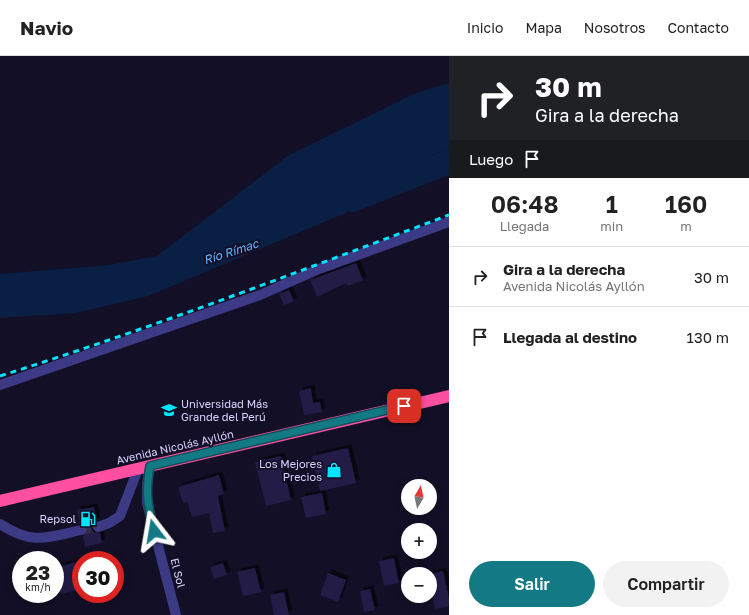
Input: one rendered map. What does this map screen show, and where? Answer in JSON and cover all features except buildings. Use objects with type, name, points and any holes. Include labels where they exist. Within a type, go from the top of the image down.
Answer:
[{"type":"highway","name":"Avenida Nicolás Ayllón","points":[[0,501],[449,396]]},
{"type":"street","points":[[0,385],[254,298],[319,269],[449,222]]},
{"type":"street","points":[[98,527],[110,523],[120,516],[144,468]]},
{"type":"street","name":"El Sol","points":[[144,468],[147,484],[147,503],[176,615]]},
{"type":"street","points":[[0,524],[13,532],[29,538],[46,538],[82,530]]},
{"type":"water","points":[[449,83],[449,149],[433,155],[346,213],[148,296],[76,313],[0,318],[0,274],[109,265],[157,256],[289,155],[416,93]]},
{"type":"waterway","name":"Río Rímac","points":[[352,200],[449,162]]},
{"type":"tunnel","points":[[81,530],[98,527]]},
{"type":"railway","points":[[0,376],[170,319],[449,215]]},
{"type":"place","name":"Universidad Más Grande del Perú","points":[[169,410]]},
{"type":"place","name":"Los Mejores Precios","points":[[334,470]]},
{"type":"place","name":"Repsol","points":[[88,519]]},
{"type":"route","points":[[154,531],[147,503],[147,484],[150,466],[404,406]]}]
